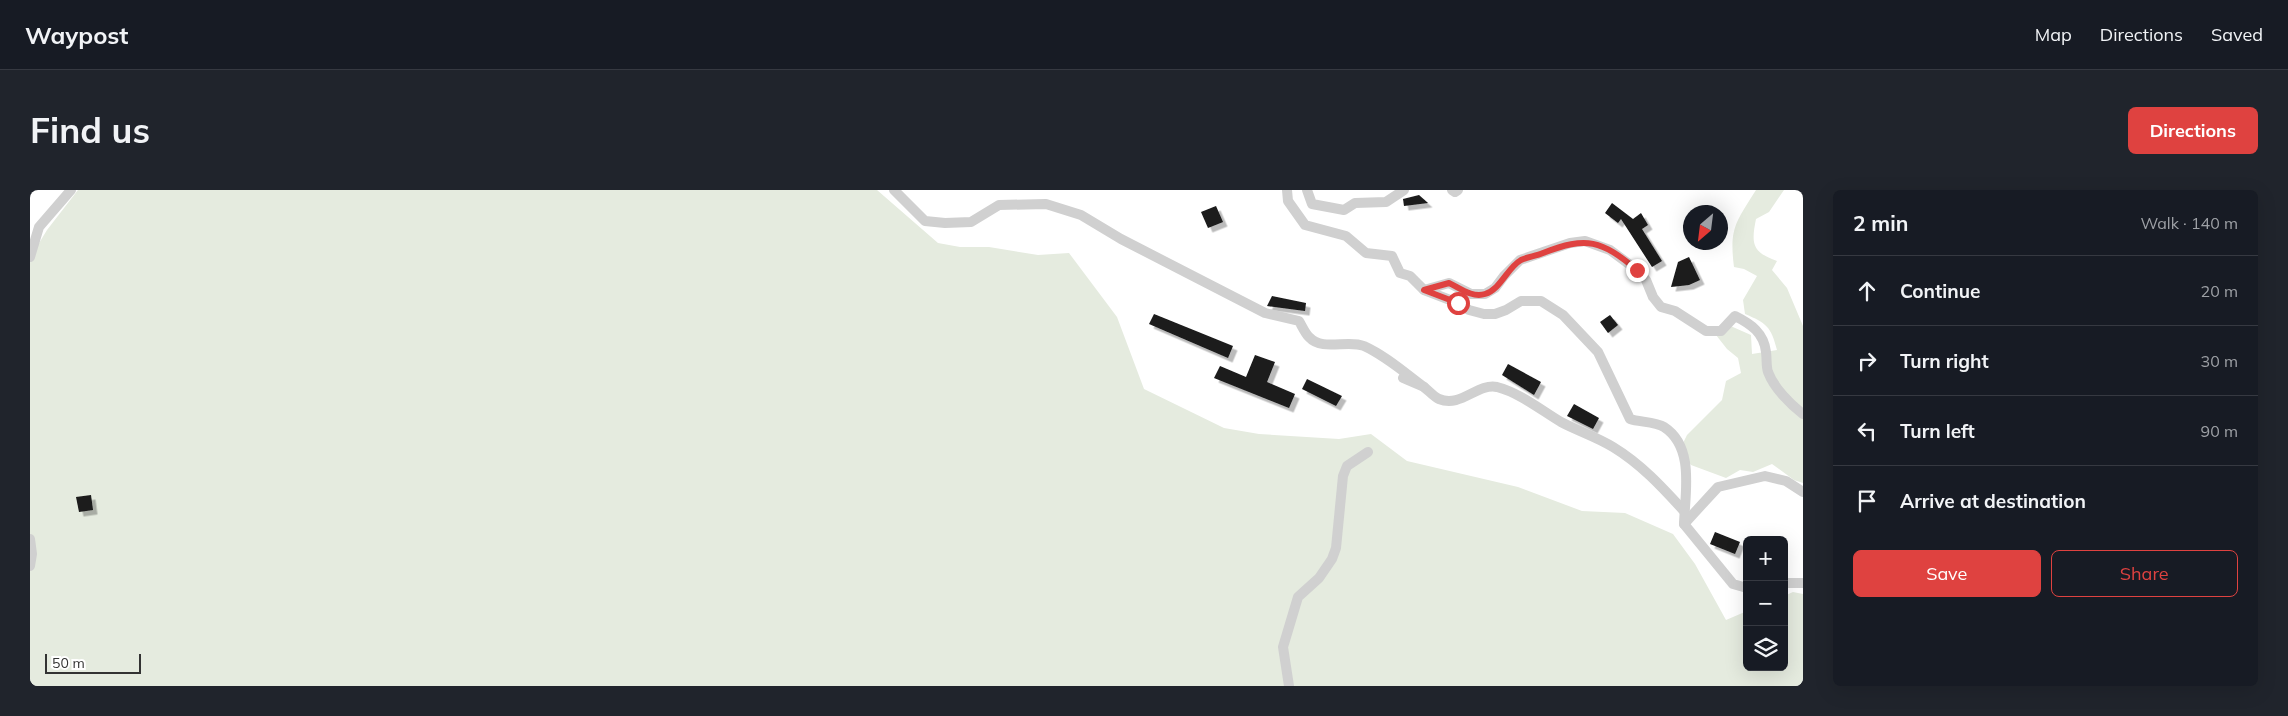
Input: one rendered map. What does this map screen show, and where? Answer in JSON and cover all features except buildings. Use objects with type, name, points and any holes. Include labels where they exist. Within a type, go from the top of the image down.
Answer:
[{"type":"street","points":[[30,257],[39,227],[71,190]]},
{"type":"street","points":[[894,190],[925,220],[945,223],[971,222],[999,205],[1046,204],[1081,215],[1121,239],[1265,313],[1299,321],[1309,338],[1319,344],[1336,345],[1354,342],[1385,357],[1440,399],[1454,400],[1484,386],[1498,388],[1537,406],[1561,422],[1612,447],[1648,472],[1684,510]]},
{"type":"street","points":[[1287,190],[1288,201],[1305,225],[1346,236],[1366,253],[1392,256],[1400,272],[1410,276],[1424,290],[1458,303],[1468,310],[1484,314],[1495,314],[1521,301],[1541,301],[1563,315],[1598,352],[1630,419],[1663,426],[1677,440],[1684,457],[1686,476],[1684,524],[1732,584],[1743,587]]},
{"type":"street","points":[[1307,190],[1312,204],[1344,210],[1355,203],[1386,202],[1404,190]]},
{"type":"street","points":[[1452,190],[1455,192],[1458,190]]},
{"type":"street","points":[[1424,290],[1449,283],[1471,294],[1485,294],[1495,288],[1520,260],[1570,243],[1585,241],[1610,250],[1627,262],[1646,280],[1653,297],[1661,307],[1675,311],[1706,331],[1721,331],[1734,316],[1756,329],[1762,337],[1766,350],[1768,371],[1775,385],[1803,414]]},
{"type":"street","points":[[1403,378],[1424,388]]},
{"type":"street","points":[[1289,686],[1283,648],[1298,597],[1319,578],[1332,559],[1336,548],[1343,476],[1347,466],[1368,452]]},
{"type":"street","points":[[1684,524],[1718,487],[1765,476],[1786,481],[1803,492]]},
{"type":"street","points":[[30,539],[32,554],[30,566]]},
{"type":"street","points":[[1788,583],[1803,583]]},
{"type":"shaded area","points":[[78,190],[877,190],[938,243],[960,247],[989,247],[1038,255],[1069,253],[1117,317],[1144,389],[1224,428],[1259,434],[1339,439],[1371,434],[1407,461],[1518,487],[1582,511],[1625,513],[1673,534],[1695,564],[1726,620],[1743,613],[1743,671],[1788,671],[1788,594],[1793,592],[1803,594],[1803,686],[30,686],[30,258],[47,230]]},
{"type":"shaded area","points":[[1756,190],[1784,190],[1769,212],[1756,219],[1754,241],[1755,246],[1762,254],[1777,261],[1772,270],[1787,288],[1803,326],[1803,483],[1794,480],[1772,464],[1753,472],[1740,470],[1726,478],[1691,465],[1680,449],[1687,435],[1722,400],[1726,381],[1741,373],[1738,358],[1727,349],[1716,335],[1726,324],[1751,335],[1752,354],[1777,350],[1767,326],[1745,314],[1743,300],[1757,276],[1744,269],[1734,267],[1733,234],[1743,210]]},
{"type":"route","points":[[1458,303],[1424,290],[1449,283],[1471,294],[1485,294],[1495,288],[1520,260],[1570,243],[1585,241],[1610,250],[1637,270]]}]
